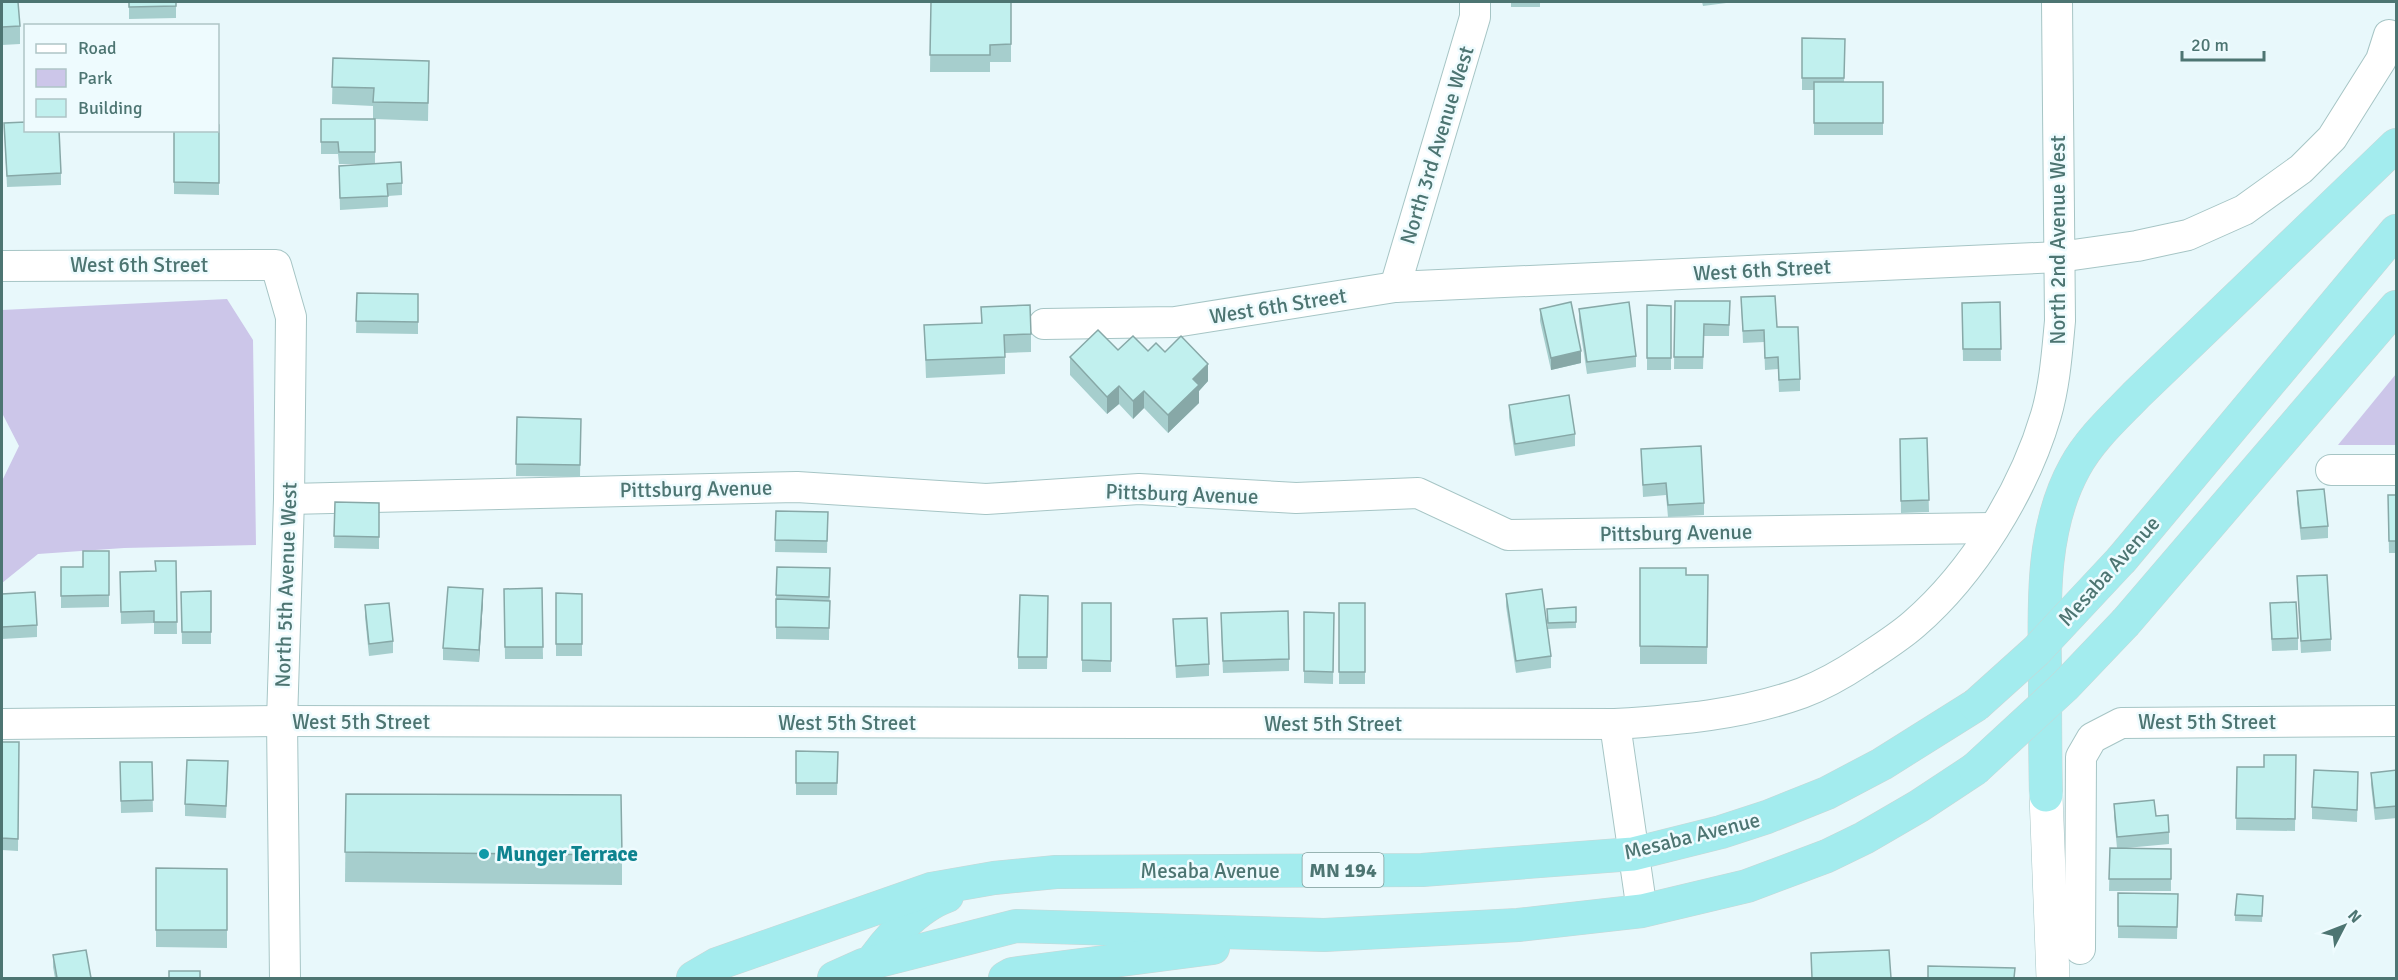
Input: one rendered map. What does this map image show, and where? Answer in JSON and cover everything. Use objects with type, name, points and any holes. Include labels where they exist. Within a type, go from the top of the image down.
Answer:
[{"type":"highway","points":[[2046,795],[2044,603],[2048,554],[2058,509],[2075,466],[2102,430],[2137,394],[2397,145]]},
{"type":"highway","name":"Mesaba Avenue","points":[[693,978],[717,964],[930,889],[994,878],[1056,872],[1422,870],[1634,854],[1758,820],[1827,793],[1882,764],[1976,705],[2036,651],[2122,559],[2397,231]]},
{"type":"highway","points":[[1005,978],[1024,972],[1324,935],[1518,925],[1642,911],[1747,886],[1827,856],[1864,838],[1919,806],[1975,769],[2065,686],[2126,622],[2397,308]]},
{"type":"highway","points":[[868,970],[890,939],[940,898],[994,878]]},
{"type":"highway","points":[[834,978],[1016,926],[1324,935]]},
{"type":"street","name":"North 3rd Avenue West","points":[[1395,287],[1475,17],[1475,2]]},
{"type":"street","name":"North 2nd Avenue West","points":[[1692,719],[1750,708],[1793,696],[1847,671],[1914,624],[1948,589],[1993,528],[2016,487],[2046,415],[2056,369],[2060,321],[2058,2]]},
{"type":"street","name":"West 6th Street","points":[[1044,324],[1175,322],[1395,287],[2059,256],[2137,246],[2188,234],[2244,210],[2301,169],[2332,138],[2380,60],[2389,35]]},
{"type":"street","name":"West 6th Street","points":[[2,266],[276,265]]},
{"type":"street","name":"North 5th Avenue West","points":[[276,265],[291,316],[289,499],[282,721],[285,978]]},
{"type":"street","points":[[2331,470],[2397,470]]},
{"type":"street","name":"Pittsburg Avenue","points":[[289,499],[797,487],[986,499],[1139,489],[1296,498],[1418,493],[1508,535],[1993,528]]},
{"type":"street","name":"West 5th Street","points":[[2,724],[282,721],[1614,724],[1692,719]]},
{"type":"street","name":"West 5th Street","points":[[2080,949],[2081,757],[2092,738],[2121,723],[2397,721]]},
{"type":"street","points":[[1614,724],[1642,911]]},
{"type":"street","points":[[2046,795],[2053,978]]},
{"type":"green space","points":[[227,299],[253,340],[256,545],[124,548],[38,554],[2,583],[2,481],[19,446],[2,413],[2,310]]},
{"type":"green space","points":[[2396,374],[2396,445],[2338,445]]},
{"type":"building","points":[[2,2],[18,2],[20,26],[2,27]]},
{"type":"building","points":[[129,2],[176,2],[176,6],[129,7]]},
{"type":"building","points":[[931,2],[1011,2],[1011,44],[990,45],[990,55],[930,55]]},
{"type":"building","points":[[1802,38],[1845,39],[1844,78],[1802,78]]},
{"type":"building","points":[[333,58],[429,61],[428,103],[373,102],[374,88],[332,87]]},
{"type":"building","points":[[1814,82],[1883,82],[1883,123],[1814,123]]},
{"type":"building","points":[[321,119],[375,119],[375,152],[339,152],[338,142],[321,142]]},
{"type":"building","points":[[24,122],[24,132],[59,132],[61,173],[7,176],[4,123]]},
{"type":"building","points":[[174,132],[219,132],[219,183],[174,182]]},
{"type":"building","points":[[401,162],[402,183],[387,184],[388,196],[340,198],[339,166]]},
{"type":"building","points":[[357,293],[418,294],[418,322],[356,321]]},
{"type":"building","points":[[1775,296],[1777,327],[1798,327],[1800,379],[1779,380],[1778,357],[1765,358],[1764,330],[1743,331],[1741,297]]},
{"type":"building","points":[[1675,301],[1730,301],[1729,325],[1704,324],[1703,357],[1674,357]]},
{"type":"building","points":[[1571,302],[1581,351],[1551,358],[1540,309]]},
{"type":"building","points":[[1629,302],[1636,356],[1587,362],[1579,309]]},
{"type":"building","points":[[2000,302],[2001,349],[1963,349],[1962,303]]},
{"type":"building","points":[[1030,305],[1031,334],[1004,335],[1005,357],[926,360],[924,325],[982,323],[981,307]]},
{"type":"building","points":[[1647,305],[1671,306],[1671,358],[1647,358]]},
{"type":"building","points":[[1098,330],[1118,350],[1133,336],[1148,351],[1156,343],[1165,352],[1181,336],[1208,364],[1193,379],[1199,385],[1168,415],[1144,391],[1133,401],[1119,386],[1107,397],[1070,357]]},
{"type":"building","points":[[1569,395],[1575,434],[1515,444],[1509,405]]},
{"type":"building","points":[[517,417],[581,419],[580,465],[516,464]]},
{"type":"building","points":[[1927,438],[1929,500],[1901,501],[1900,439]]},
{"type":"building","points":[[1701,446],[1704,503],[1668,505],[1666,483],[1643,485],[1641,449]]},
{"type":"building","points":[[2324,489],[2328,526],[2301,528],[2297,491]]},
{"type":"building","points":[[2388,495],[2397,495],[2397,541],[2389,541]]},
{"type":"building","points":[[335,502],[379,503],[379,537],[334,536]]},
{"type":"building","points":[[776,511],[828,512],[827,541],[775,540]]},
{"type":"building","points":[[83,551],[109,551],[109,595],[61,596],[61,567],[83,567]]},
{"type":"building","points":[[155,561],[176,561],[177,622],[154,622],[154,611],[121,612],[120,572],[156,571]]},
{"type":"building","points":[[777,567],[830,568],[829,597],[776,595]]},
{"type":"building","points":[[1640,568],[1686,568],[1686,575],[1708,575],[1707,647],[1640,646]]},
{"type":"building","points":[[2327,575],[2331,639],[2301,641],[2297,576]]},
{"type":"building","points":[[448,587],[483,589],[479,650],[443,648]]},
{"type":"building","points":[[542,588],[543,647],[505,647],[504,589]]},
{"type":"building","points":[[1542,589],[1551,656],[1516,661],[1506,594]]},
{"type":"building","points":[[211,591],[211,632],[182,632],[181,592]]},
{"type":"building","points":[[35,592],[37,625],[2,627],[2,594]]},
{"type":"building","points":[[556,593],[582,594],[582,644],[556,644]]},
{"type":"building","points":[[1020,595],[1048,596],[1047,657],[1018,657]]},
{"type":"building","points":[[776,599],[830,601],[829,628],[776,627]]},
{"type":"building","points":[[2296,602],[2298,638],[2272,639],[2270,603]]},
{"type":"building","points":[[389,603],[393,641],[369,644],[365,605]]},
{"type":"building","points":[[1082,603],[1111,603],[1111,661],[1082,660]]},
{"type":"building","points":[[1339,603],[1365,603],[1365,672],[1339,672]]},
{"type":"building","points":[[1576,607],[1576,622],[1548,623],[1547,609]]},
{"type":"building","points":[[1288,611],[1289,659],[1223,661],[1221,613]]},
{"type":"building","points":[[1304,612],[1334,613],[1333,672],[1304,671]]},
{"type":"building","points":[[1207,618],[1209,664],[1176,666],[1173,619]]},
{"type":"building","points":[[2,742],[19,742],[18,839],[2,838]]},
{"type":"building","points":[[796,751],[838,752],[837,783],[796,783]]},
{"type":"building","points":[[2264,755],[2296,755],[2295,819],[2236,818],[2237,767],[2264,767]]},
{"type":"building","points":[[187,760],[228,761],[226,806],[185,804]]},
{"type":"building","points":[[120,762],[152,762],[153,800],[121,801]]},
{"type":"building","points":[[2314,770],[2358,772],[2357,810],[2312,807]]},
{"type":"building","points":[[2397,770],[2397,806],[2375,808],[2371,773]]},
{"type":"building","points":[[346,794],[621,795],[622,855],[345,852]]},
{"type":"building","points":[[2154,800],[2156,816],[2168,815],[2169,832],[2117,837],[2114,804]]},
{"type":"building","points":[[2110,848],[2171,849],[2171,879],[2109,879]]},
{"type":"building","points":[[156,868],[227,869],[227,930],[156,930]]},
{"type":"building","points":[[2118,893],[2178,894],[2177,927],[2118,926]]},
{"type":"building","points":[[2237,894],[2263,896],[2262,916],[2235,915]]},
{"type":"building","points":[[86,950],[91,978],[57,978],[53,955]]},
{"type":"building","points":[[1889,950],[1891,978],[1812,978],[1811,953]]},
{"type":"building","points":[[1928,966],[2015,968],[2014,978],[1928,978]]},
{"type":"building","points":[[169,971],[200,971],[200,978],[169,978]]},
{"type":"place","name":"Munger Terrace","points":[[484,854]]}]
